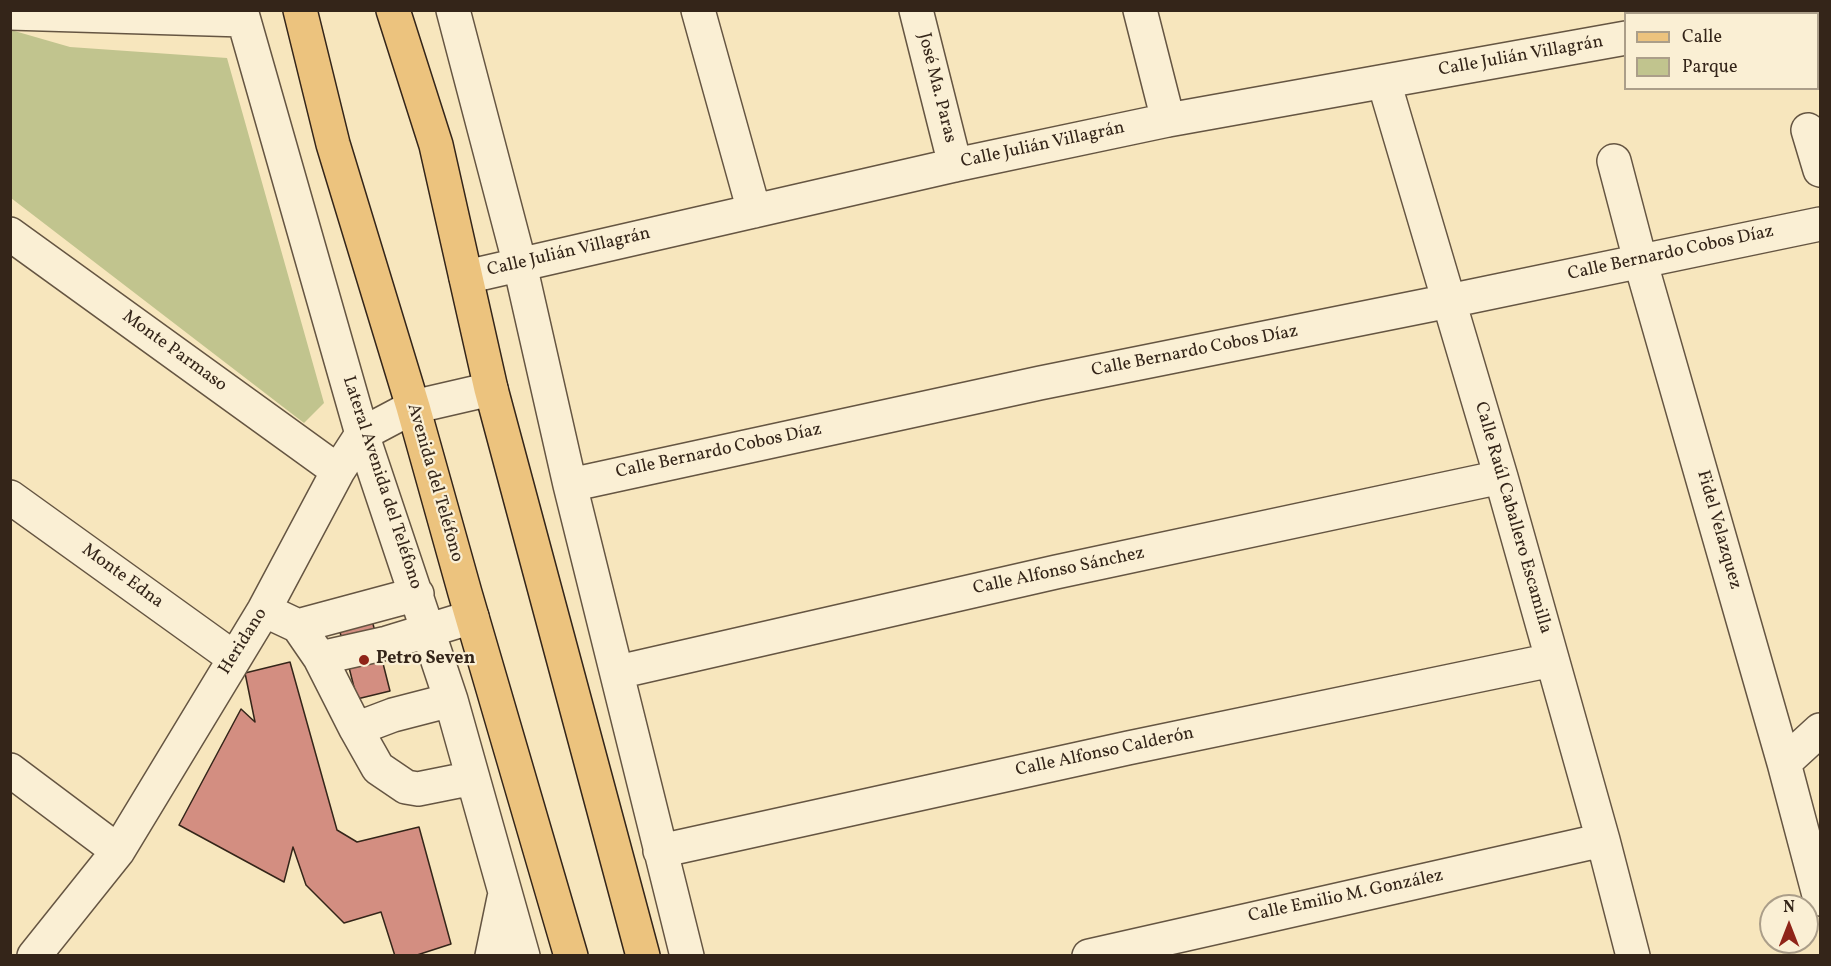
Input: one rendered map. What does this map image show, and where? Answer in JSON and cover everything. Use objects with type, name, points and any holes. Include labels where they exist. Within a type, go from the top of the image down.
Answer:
[{"type":"main road","name":"Avenida del Teléfono","points":[[300,10],[333,144],[413,407],[570,956]]},
{"type":"main road","points":[[393,10],[435,146],[491,389],[641,949]]},
{"type":"street","points":[[453,10],[520,265],[570,484],[684,944],[641,949]]},
{"type":"street","points":[[698,10],[754,211]]},
{"type":"street","name":"José Ma. Paras","points":[[916,10],[955,165]]},
{"type":"street","points":[[1140,10],[1167,120]]},
{"type":"street","points":[[10,13],[242,15]]},
{"type":"street","name":"Lateral Avenida del Teléfono","points":[[242,15],[362,434],[451,700],[523,956]]},
{"type":"street","name":"Calle Julián Villagrán","points":[[466,277],[955,165],[1167,120],[1624,38]]},
{"type":"street","name":"Calle Raúl Caballero Escamilla","points":[[1384,82],[1501,477],[1603,840],[1633,956]]},
{"type":"street","points":[[1808,130],[1821,170]]},
{"type":"street","name":"Fidel Velazquez","points":[[1614,161],[1821,899]]},
{"type":"street","name":"Calle Bernardo Cobos Díaz","points":[[570,484],[1040,383],[1821,224]]},
{"type":"street","name":"Monte Parmaso","points":[[10,234],[338,471]]},
{"type":"street","name":"Heridano","points":[[34,956],[118,851],[264,610],[338,471],[362,434],[413,407],[491,389]]},
{"type":"street","name":"Calle Alfonso Sánchez","points":[[618,672],[1056,572],[1501,477]]},
{"type":"street","name":"Monte Edna","points":[[10,497],[234,658]]},
{"type":"street","points":[[298,626],[417,594]]},
{"type":"street","points":[[264,610],[298,626],[320,658],[378,768],[406,787],[418,789],[473,778]]},
{"type":"street","points":[[320,658],[387,643],[472,617]]},
{"type":"street","name":"Calle Alfonso Calderón","points":[[660,851],[1128,748],[1552,660]]},
{"type":"street","points":[[356,729],[393,715],[451,700]]},
{"type":"street","points":[[1784,763],[1821,730]]},
{"type":"street","points":[[10,770],[118,851]]},
{"type":"street","name":"Calle Emilio M. González","points":[[1089,956],[1603,840]]},
{"type":"street","points":[[492,956],[506,890]]},
{"type":"green space","points":[[11,30],[70,47],[227,58],[324,403],[304,423],[11,198]]},
{"type":"building","name":"Petro Seven","points":[[372,620],[390,691],[357,699],[339,628]]},
{"type":"building","points":[[290,662],[337,830],[357,842],[419,827],[451,944],[414,956],[395,956],[381,912],[344,923],[306,885],[293,847],[284,882],[179,825],[241,709],[255,722],[245,673]]},
{"type":"place","name":"Petro Seven","points":[[364,660]]}]
